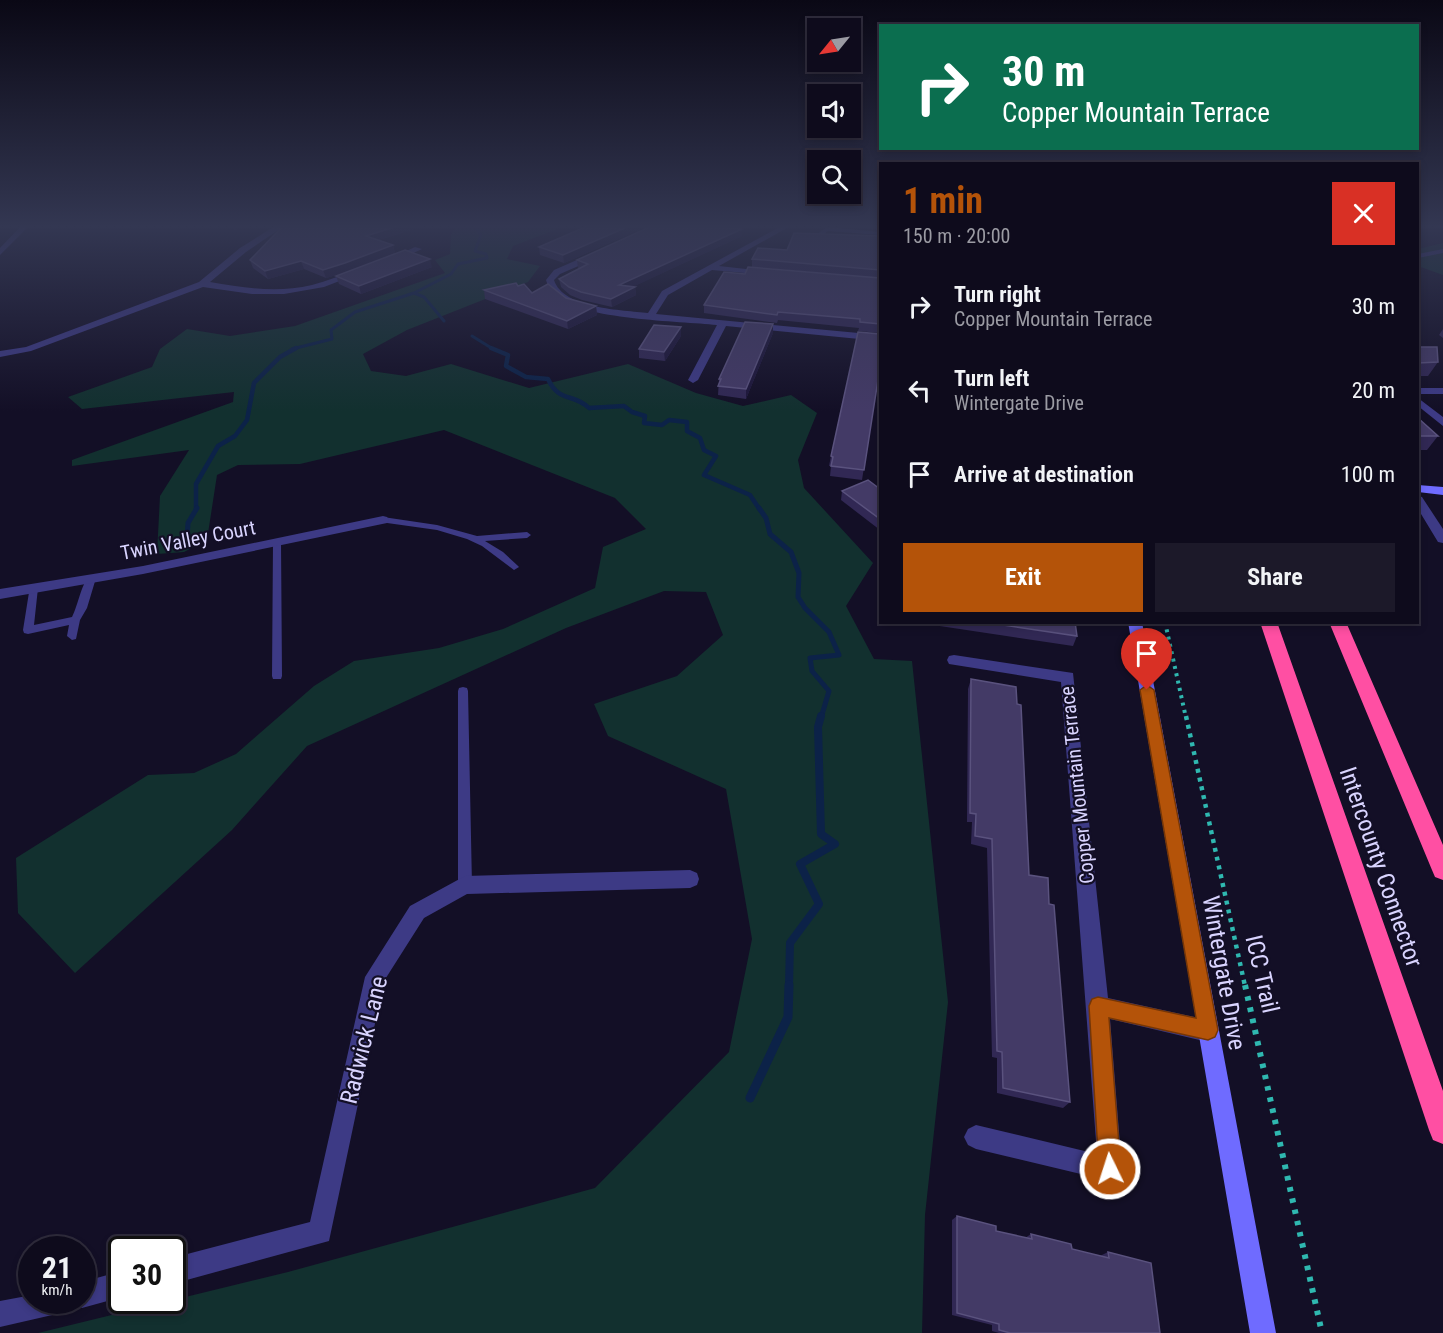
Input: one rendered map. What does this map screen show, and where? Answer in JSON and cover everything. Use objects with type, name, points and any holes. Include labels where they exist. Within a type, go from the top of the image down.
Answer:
[{"type":"highway","name":"Intercounty Connector","points":[[1269,624],[1443,1130]]},
{"type":"highway","points":[[1338,624],[1443,870]]},
{"type":"street","points":[[0,354],[28,349],[196,286]]},
{"type":"street","points":[[218,286],[259,292],[318,286]]},
{"type":"street","points":[[550,286],[557,296],[585,306],[613,312],[879,338]]},
{"type":"street","points":[[651,315],[666,293],[678,286]]},
{"type":"street","points":[[693,380],[723,322]]},
{"type":"street","points":[[1419,391],[1443,391]]},
{"type":"street","points":[[1419,402],[1443,423]]},
{"type":"street","points":[[1419,489],[1443,491]]},
{"type":"street","points":[[1419,502],[1443,538]]},
{"type":"street","name":"Twin Valley Court","points":[[0,594],[383,520]]},
{"type":"street","name":"Wintergate Drive","points":[[1135,624],[1263,1333]]},
{"type":"street","name":"Copper Mountain Terrace","points":[[954,660],[1068,677],[1098,1006],[1110,1169],[976,1137]]},
{"type":"street","name":"Radwick Lane","points":[[186,1267],[320,1232],[375,977],[417,912],[465,885],[690,879]]},
{"type":"street","points":[[1098,1006],[1208,1030]]},
{"type":"street","points":[[0,1314],[18,1311]]},
{"type":"lane","points":[[383,520],[441,529],[477,538],[493,539],[527,535]]},
{"type":"lane","points":[[477,538],[493,548],[514,567]]},
{"type":"lane","points":[[277,542],[277,676]]},
{"type":"lane","points":[[72,636],[75,620],[82,608],[91,578]]},
{"type":"lane","points":[[33,588],[28,630],[75,620]]},
{"type":"lane","points":[[462,691],[465,885]]},
{"type":"path","name":"ICC Trail","points":[[1165,624],[1322,1333]]},
{"type":"green space","points":[[408,286],[517,286],[407,330],[363,354],[371,371],[406,376],[451,364],[529,388],[628,364],[696,393],[743,406],[791,395],[817,413],[798,460],[804,488],[873,563],[846,606],[874,659],[912,661],[948,1002],[925,1215],[922,1333],[38,1333],[116,1314],[186,1314],[186,1297],[288,1272],[595,1188],[729,1052],[752,939],[726,789],[608,736],[594,704],[677,676],[723,635],[706,592],[664,591],[566,628],[307,746],[232,830],[75,973],[18,913],[16,858],[148,775],[194,773],[236,754],[314,686],[354,661],[439,648],[503,629],[595,588],[603,547],[646,529],[615,498],[444,430],[300,464],[238,465],[217,475],[207,540],[184,552],[157,554],[160,496],[189,450],[72,466],[72,460],[233,402],[234,392],[82,409],[68,397],[152,367],[160,349],[187,329],[230,336],[295,326]]},
{"type":"building","points":[[501,286],[526,286],[532,293],[544,286],[551,286],[566,298],[596,306],[567,321],[484,290]]},
{"type":"building","points":[[568,286],[635,287],[611,299]]},
{"type":"building","points":[[715,286],[879,286],[879,324],[860,322],[860,319],[778,312],[777,315],[704,305]]},
{"type":"building","points":[[745,322],[773,324],[746,389],[718,386],[721,379],[719,379]]},
{"type":"building","points":[[654,325],[681,327],[664,352],[639,349]]},
{"type":"building","points":[[858,332],[879,334],[879,373],[864,470],[831,466],[833,457],[831,456]]},
{"type":"building","points":[[1419,347],[1437,347],[1438,362],[1419,363]]},
{"type":"building","points":[[1419,419],[1438,436],[1419,436]]},
{"type":"building","points":[[868,480],[879,488],[879,518],[842,491]]},
{"type":"building","points":[[996,624],[1075,624],[1077,636]]},
{"type":"building","points":[[971,679],[1016,687],[1017,704],[1021,705],[1029,875],[1048,878],[1049,904],[1054,905],[1070,1102],[1003,1088],[1002,1052],[997,1051],[992,839],[975,836],[976,814],[970,813]]},
{"type":"building","points":[[957,1216],[996,1226],[996,1231],[1032,1239],[1031,1234],[1071,1244],[1072,1249],[1109,1258],[1108,1252],[1151,1263],[1160,1333],[1010,1333],[999,1330],[999,1324],[957,1313]]},
{"type":"waterway","points":[[414,293],[427,286]]},
{"type":"waterway","points":[[296,348],[332,339],[331,330],[355,312],[414,293]]},
{"type":"waterway","points":[[414,293],[424,297],[444,321]]},
{"type":"waterway","points":[[472,336],[492,348]]},
{"type":"waterway","points":[[196,510],[196,484],[218,446],[235,436],[247,420],[254,383],[280,357],[296,348]]},
{"type":"waterway","points":[[292,349],[296,348]]},
{"type":"waterway","points":[[492,348],[508,355],[506,366],[526,377],[548,379],[557,392],[589,408],[624,406],[632,412],[645,416],[644,423],[662,425],[669,420],[687,422],[687,431],[700,438],[704,450],[716,456],[704,475],[750,495],[760,510]]},
{"type":"waterway","points":[[759,508],[766,518],[770,534],[791,552],[799,573],[798,597],[805,608],[829,632],[839,655],[810,658],[812,671],[829,691],[821,718]]},
{"type":"waterway","points":[[187,539],[188,523],[196,510]]},
{"type":"waterway","points":[[789,986],[790,943],[819,904],[800,864],[835,844],[821,834],[818,727],[821,716]]},
{"type":"waterway","points":[[750,1098],[788,1017],[789,985]]},
{"type":"route","points":[[1110,1169],[1098,1006],[1208,1030],[1147,690]]}]
